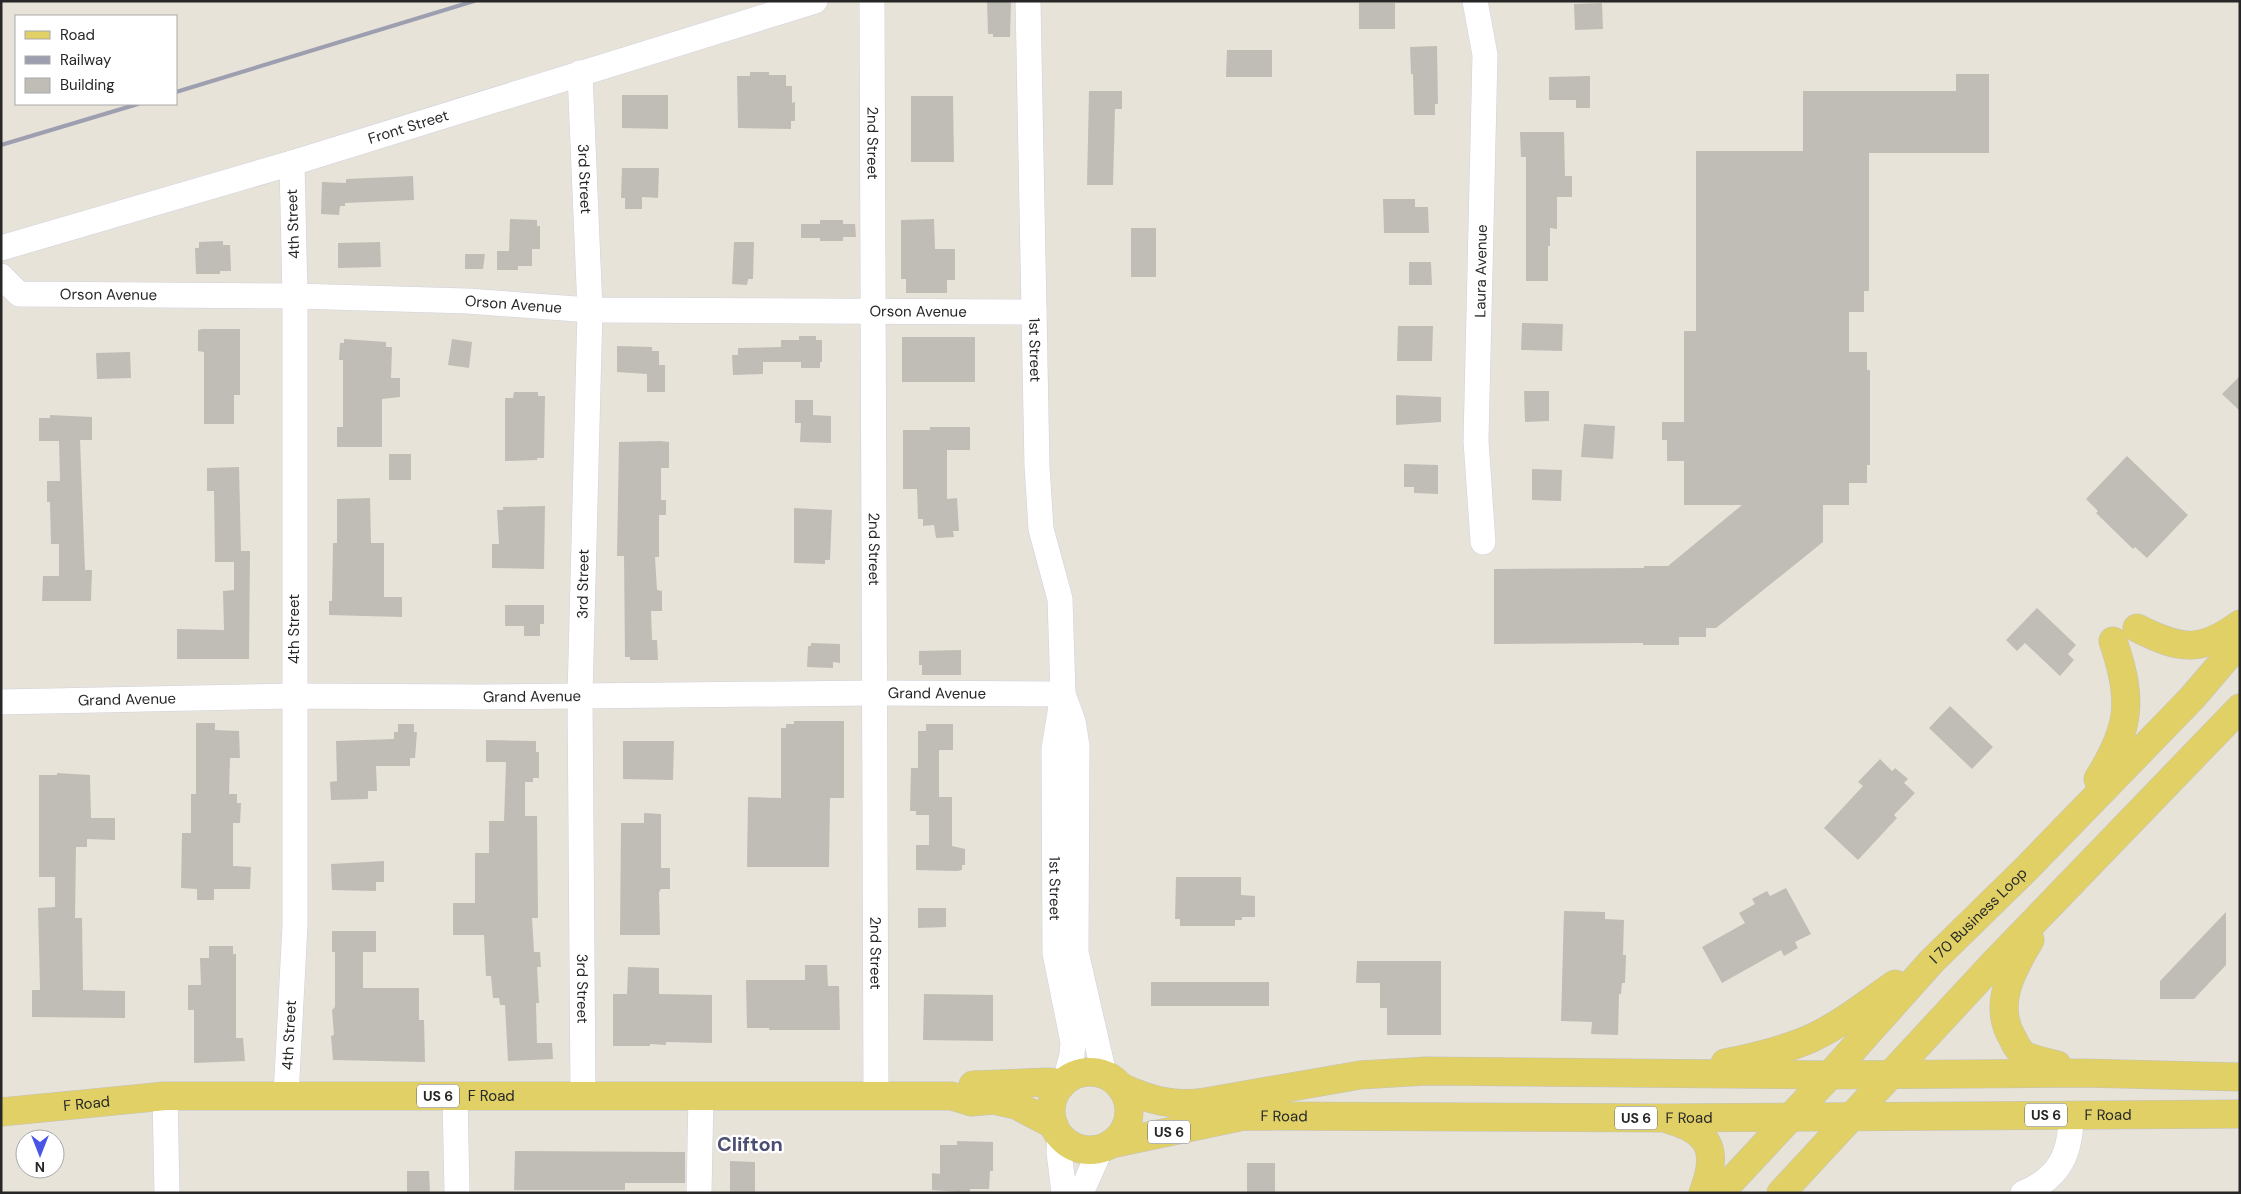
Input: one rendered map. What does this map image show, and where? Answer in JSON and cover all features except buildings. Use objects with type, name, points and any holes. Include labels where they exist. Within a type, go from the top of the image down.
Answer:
[{"type":"main road","points":[[2137,628],[2174,644],[2197,646],[2211,642],[2240,624]]},
{"type":"main road","points":[[2067,827],[2118,744],[2124,725],[2126,694],[2120,663],[2113,641]]},
{"type":"main road","name":"I 70 Business Loop","points":[[1720,1193],[1792,1117],[1932,961],[2067,827],[2192,698],[2240,642]]},
{"type":"main road","points":[[1781,1193],[1890,1074],[2240,708]]},
{"type":"main road","points":[[2072,882],[2030,940],[2016,964],[2004,996],[2003,1013],[2006,1028],[2023,1054],[2083,1073]]},
{"type":"main road","name":"US 6","points":[[1670,1073],[1759,1056],[1813,1037],[1863,1008],[1893,985],[1932,961]]},
{"type":"main road","name":"US 6","points":[[1057,1130],[1068,1143],[1078,1148],[1106,1146],[1119,1137],[1129,1118],[1127,1096],[1113,1081],[1093,1072],[1082,1073],[1064,1082]]},
{"type":"main road","name":"F Road","points":[[1113,1081],[1151,1100],[1179,1105],[1360,1075],[1428,1072],[1830,1075],[2083,1073],[2240,1077]]},
{"type":"main road","points":[[1057,1130],[1052,1102],[1056,1092],[1064,1082]]},
{"type":"main road","name":"F Road","points":[[952,1096],[972,1086],[1064,1082]]},
{"type":"main road","name":"F Road","points":[[1,1112],[165,1096],[952,1096],[971,1102],[994,1100],[1016,1105],[1057,1130]]},
{"type":"main road","name":"F Road","points":[[1106,1146],[1244,1116],[1664,1118],[2240,1114]]},
{"type":"main road","points":[[1664,1118],[1683,1123],[1698,1133],[1709,1147],[1712,1160],[1710,1175],[1703,1193]]},
{"type":"street","name":"Front Street","points":[[1,248],[292,163],[815,1]]},
{"type":"street","name":"2nd Street","points":[[872,1],[876,1096]]},
{"type":"street","name":"1st Street","points":[[1028,1],[1032,114],[1039,515],[1043,543],[1052,566],[1060,599],[1063,694],[1054,748],[1055,953],[1073,1042],[1072,1055],[1064,1082]]},
{"type":"street","name":"Laura Avenue","points":[[1475,1],[1484,55],[1476,441],[1482,542]]},
{"type":"street","name":"3rd Street","points":[[580,73],[590,310],[580,696],[583,1096]]},
{"type":"street","name":"4th Street","points":[[286,1096],[295,925],[295,296],[292,163]]},
{"type":"street","name":"Orson Avenue","points":[[1,276],[19,294],[295,296],[467,302],[590,310],[1034,312]]},
{"type":"street","name":"1st Street","points":[[1063,694],[1073,721],[1077,746],[1076,952],[1113,1081]]},
{"type":"street","name":"Grand Avenue","points":[[1,702],[294,696],[1063,694]]},
{"type":"street","points":[[165,1096],[167,1193]]},
{"type":"street","points":[[455,1096],[457,1193]]},
{"type":"street","points":[[699,1193],[701,1096]]},
{"type":"street","points":[[2023,1193],[2048,1177],[2064,1158],[2071,1136],[2071,1115]]},
{"type":"street","points":[[1057,1130],[1064,1193]]},
{"type":"street","points":[[1081,1193],[1106,1146]]},
{"type":"railway","points":[[178,91],[474,1]]},
{"type":"railway","points":[[1,145],[135,105]]},
{"type":"district","name":"Clifton","points":[[750,1144]]}]
